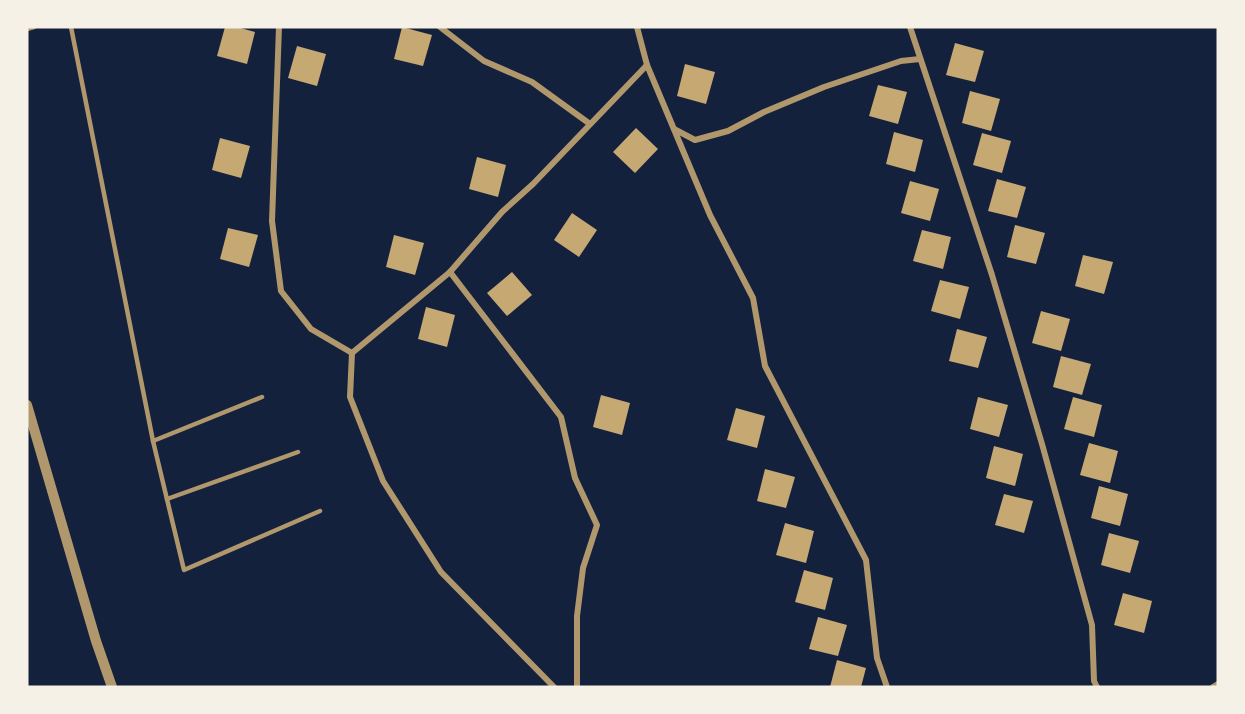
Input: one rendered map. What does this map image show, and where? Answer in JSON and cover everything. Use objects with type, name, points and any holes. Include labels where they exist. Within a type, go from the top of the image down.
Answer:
[{"type":"street","points":[[279,27],[272,221],[281,291],[311,329],[352,353]]},
{"type":"street","points":[[440,27],[484,61],[532,82],[590,124]]},
{"type":"street","points":[[637,27],[647,65],[710,215],[753,298],[765,366],[866,560],[877,658],[887,687]]},
{"type":"street","points":[[910,27],[992,275],[1042,444],[1092,625],[1094,681],[1097,687]]},
{"type":"street","points":[[674,128],[695,140],[728,131],[764,112],[824,87],[901,61],[920,58]]},
{"type":"street","points":[[554,687],[441,572],[383,480],[351,397],[352,353],[450,272],[502,212],[533,184],[647,65]]},
{"type":"street","points":[[450,272],[561,417],[575,478],[597,525],[583,568],[577,615],[576,687]]},
{"type":"street","points":[[27,405],[96,641],[112,687]]},
{"type":"street","points":[[1213,687],[1218,684]]},
{"type":"lane","points":[[27,29],[34,27]]},
{"type":"lane","points":[[71,27],[153,441],[184,570],[320,511]]},
{"type":"lane","points":[[153,441],[262,397]]},
{"type":"lane","points":[[167,499],[298,452]]},
{"type":"building","points":[[225,27],[237,27],[255,32],[247,64],[217,56]]},
{"type":"building","points":[[402,27],[432,35],[423,66],[394,59]]},
{"type":"building","points":[[955,43],[984,51],[975,82],[946,75]]},
{"type":"building","points":[[297,46],[326,54],[317,86],[288,78]]},
{"type":"building","points":[[685,64],[715,72],[706,104],[677,96]]},
{"type":"building","points":[[878,85],[907,92],[898,124],[869,116]]},
{"type":"building","points":[[970,91],[1000,99],[991,131],[962,123]]},
{"type":"building","points":[[636,128],[658,149],[635,173],[613,152]]},
{"type":"building","points":[[894,132],[923,140],[915,172],[886,164]]},
{"type":"building","points":[[982,133],[1011,141],[1002,173],[973,165]]},
{"type":"building","points":[[220,138],[250,146],[241,178],[212,170]]},
{"type":"building","points":[[477,157],[506,165],[498,197],[469,189]]},
{"type":"building","points":[[997,179],[1026,187],[1017,218],[988,211]]},
{"type":"building","points":[[910,181],[939,189],[930,221],[901,213]]},
{"type":"building","points":[[572,213],[597,230],[579,257],[554,240]]},
{"type":"building","points":[[1015,225],[1045,233],[1036,264],[1007,257]]},
{"type":"building","points":[[228,228],[258,235],[249,267],[220,259]]},
{"type":"building","points":[[922,230],[951,237],[943,269],[913,261]]},
{"type":"building","points":[[394,235],[424,243],[415,275],[386,267]]},
{"type":"building","points":[[1083,255],[1113,262],[1104,294],[1075,286]]},
{"type":"building","points":[[512,272],[532,295],[507,316],[487,293]]},
{"type":"building","points":[[940,280],[969,287],[960,319],[931,311]]},
{"type":"building","points":[[426,307],[455,315],[447,347],[418,339]]},
{"type":"building","points":[[1041,311],[1070,319],[1061,351],[1032,343]]},
{"type":"building","points":[[957,329],[987,337],[978,368],[949,361]]},
{"type":"building","points":[[1061,356],[1091,364],[1082,395],[1053,387]]},
{"type":"building","points":[[601,395],[630,403],[622,435],[593,427]]},
{"type":"building","points":[[978,397],[1008,405],[999,437],[970,429]]},
{"type":"building","points":[[1073,397],[1102,405],[1094,437],[1064,429]]},
{"type":"building","points":[[736,408],[765,416],[757,448],[727,440]]},
{"type":"building","points":[[1089,443],[1118,451],[1110,483],[1080,475]]},
{"type":"building","points":[[994,446],[1023,454],[1015,486],[986,478]]},
{"type":"building","points":[[765,469],[795,477],[786,508],[757,501]]},
{"type":"building","points":[[1099,486],[1128,494],[1120,526],[1091,518]]},
{"type":"building","points":[[1004,494],[1033,501],[1024,533],[995,525]]},
{"type":"building","points":[[785,523],[814,531],[806,563],[776,555]]},
{"type":"building","points":[[1109,533],[1139,541],[1130,573],[1101,565]]},
{"type":"building","points":[[804,570],[833,578],[825,610],[795,602]]},
{"type":"building","points":[[1123,593],[1152,601],[1144,633],[1114,625]]},
{"type":"building","points":[[818,617],[847,625],[838,656],[809,649]]},
{"type":"building","points":[[837,660],[866,668],[861,687],[830,687]]}]
